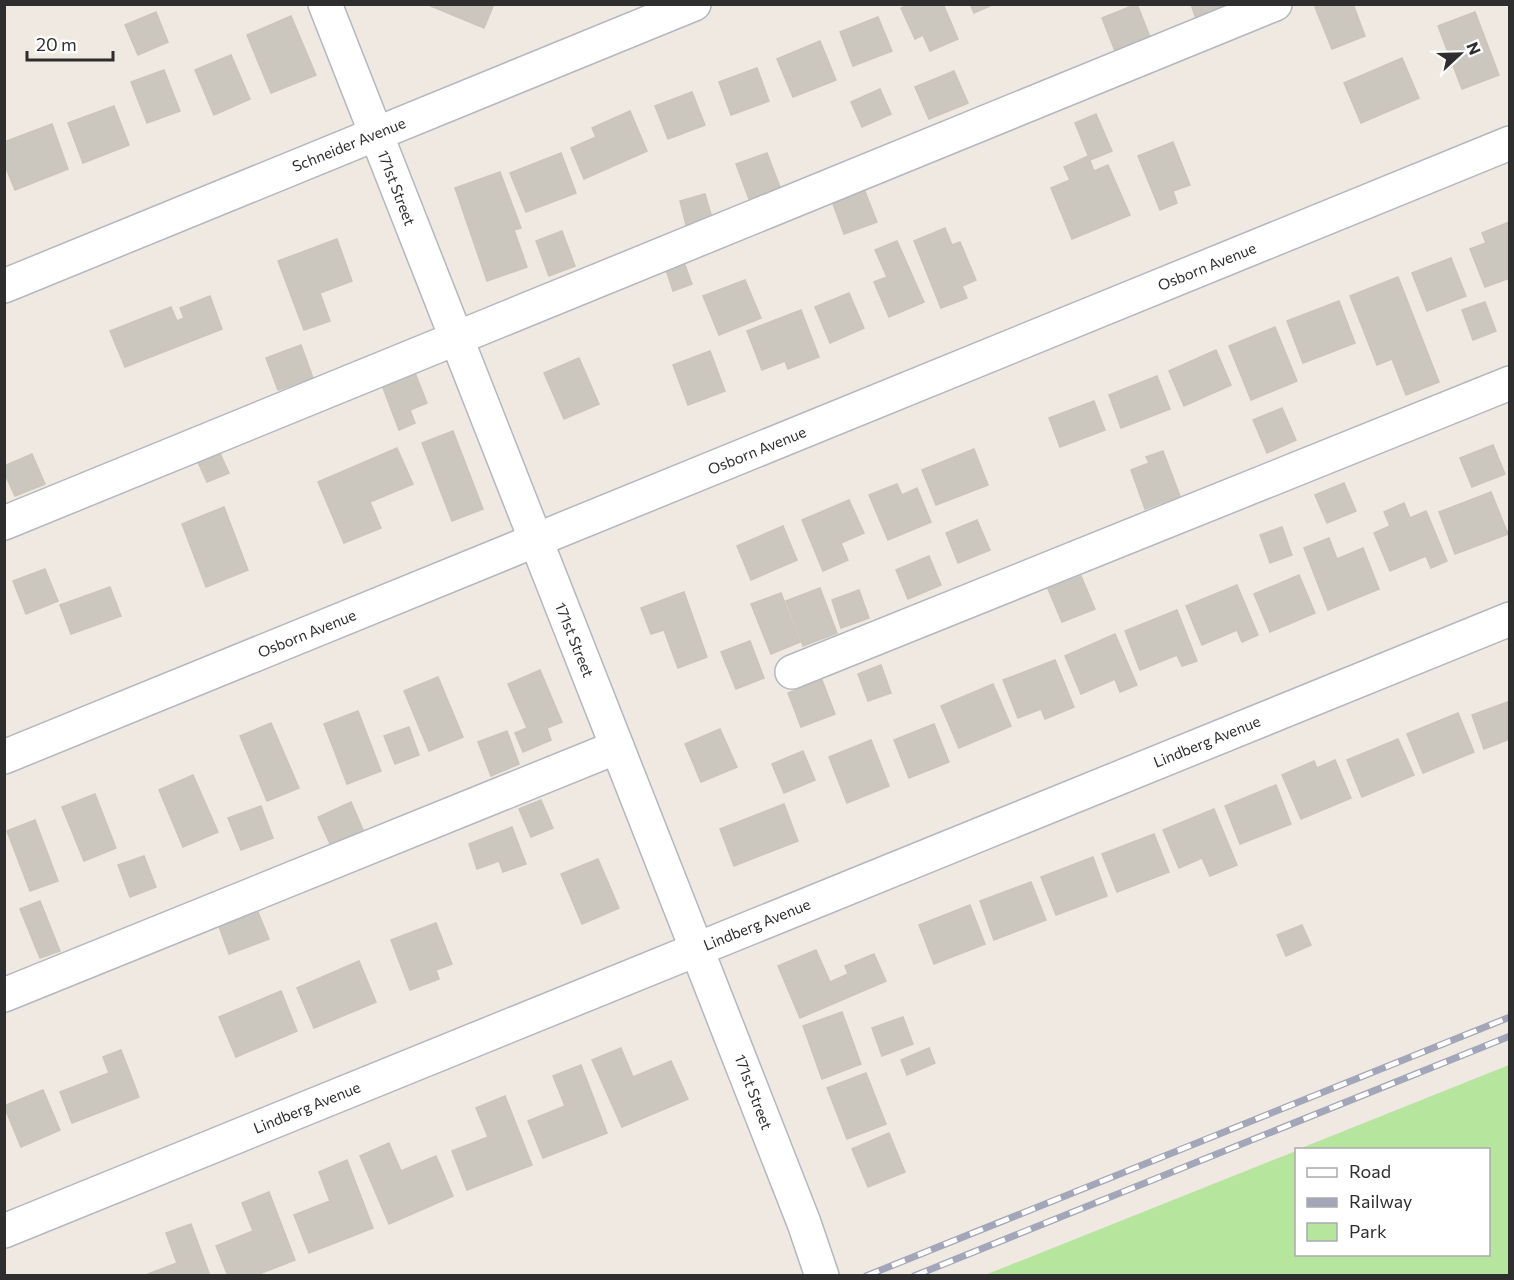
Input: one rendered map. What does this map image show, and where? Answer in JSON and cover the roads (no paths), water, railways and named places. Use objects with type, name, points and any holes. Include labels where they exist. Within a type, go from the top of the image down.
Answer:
[{"type":"street","name":"171st Street","points":[[325,4],[535,542],[698,950],[822,1275]]},
{"type":"street","name":"Schneider Avenue","points":[[4,286],[694,4]]},
{"type":"street","points":[[4,523],[1275,4]]},
{"type":"street","name":"Osborn Avenue","points":[[4,757],[1509,143]]},
{"type":"street","points":[[792,672],[1509,383]]},
{"type":"street","name":"Lindberg Avenue","points":[[4,1231],[1509,619]]},
{"type":"street","points":[[4,995],[616,747]]},
{"type":"railway","points":[[866,1276],[1510,1017]]},
{"type":"railway","points":[[914,1276],[1510,1036]]}]
